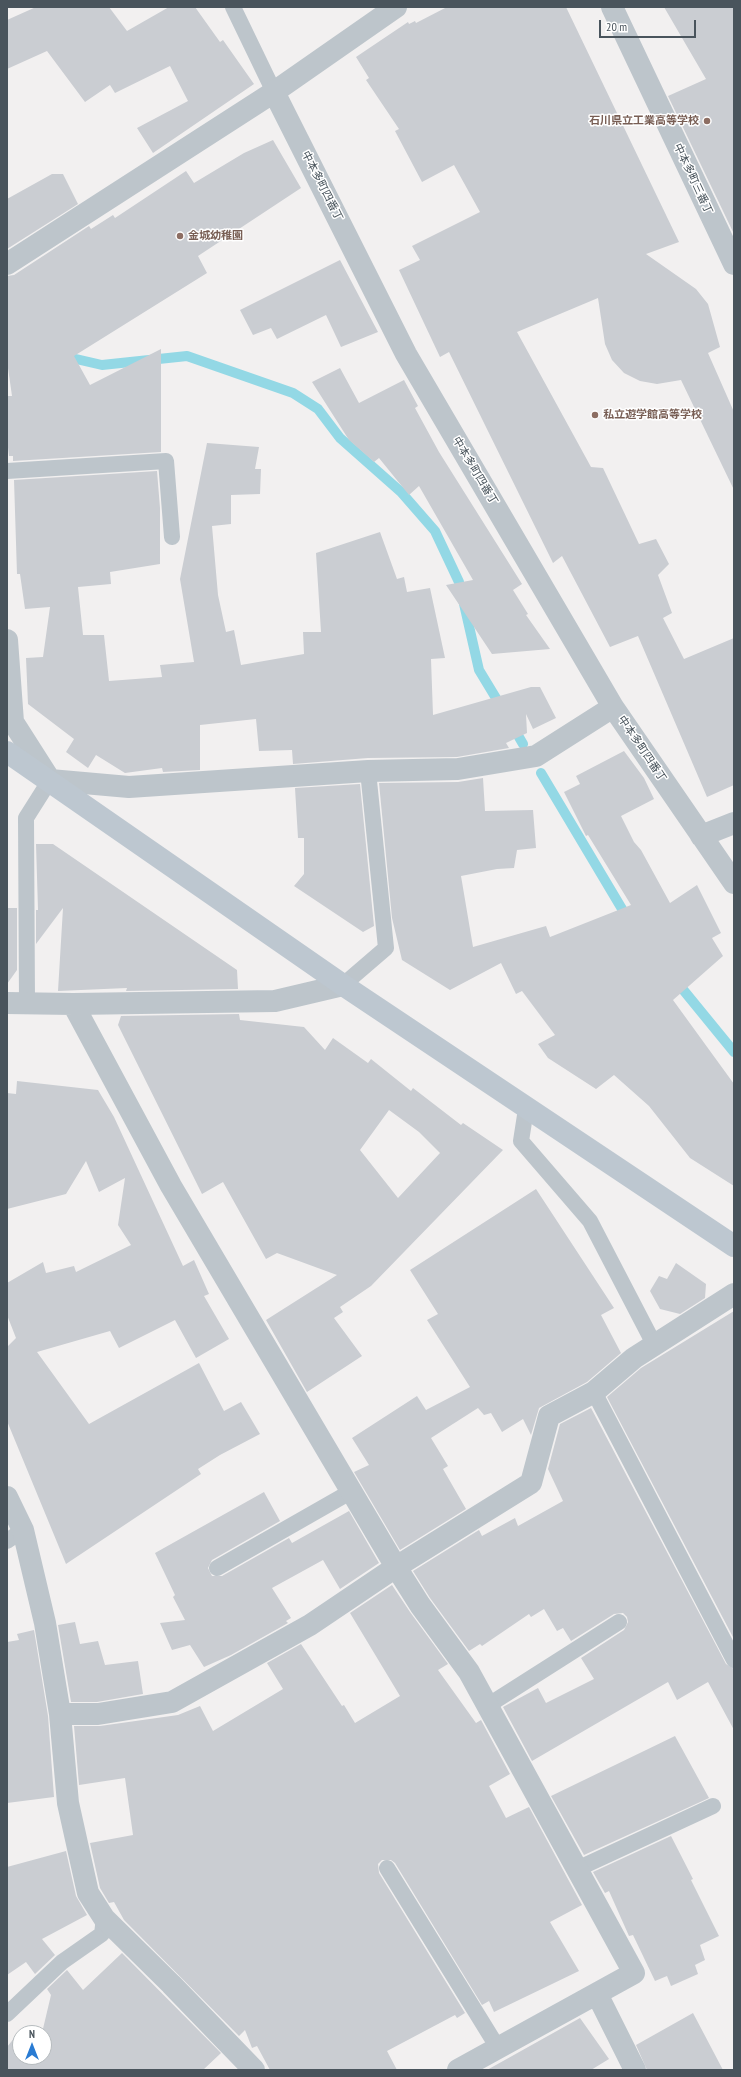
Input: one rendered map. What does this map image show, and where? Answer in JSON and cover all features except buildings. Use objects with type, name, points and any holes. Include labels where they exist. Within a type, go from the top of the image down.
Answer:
[{"type":"street","points":[[7,264],[274,92],[396,7]]},
{"type":"street","name":"中本多町三番丁","points":[[612,7],[734,264]]},
{"type":"street","name":"中本多町四番丁","points":[[274,92],[406,354],[613,707],[734,883]]},
{"type":"street","points":[[7,640],[12,722],[50,780]]},
{"type":"street","points":[[50,780],[129,787],[368,771],[458,768],[536,756],[613,707]]},
{"type":"street","points":[[7,752],[50,780],[343,985],[526,1109],[734,1246]]},
{"type":"street","points":[[701,836],[734,823]]},
{"type":"street","points":[[17,1002],[73,1004],[275,1001],[343,985]]},
{"type":"street","points":[[73,1004],[171,1186],[396,1567],[420,1605],[469,1672],[634,1973],[458,2070]]},
{"type":"street","points":[[60,1714],[98,1714],[172,1702],[310,1625],[396,1567],[531,1483],[549,1416],[594,1392],[634,1358],[655,1346],[734,1294]]},
{"type":"street","points":[[7,1497],[15,1535],[45,1623],[60,1714],[68,1803],[88,1893],[104,1918],[172,1984],[254,2070]]},
{"type":"street","points":[[597,1994],[635,2070]]},
{"type":"lane","points":[[233,7],[274,92]]},
{"type":"lane","points":[[7,471],[166,461],[172,537]]},
{"type":"lane","points":[[343,985],[386,948],[368,771]]},
{"type":"lane","points":[[17,1002],[26,818],[50,780]]},
{"type":"lane","points":[[526,1109],[521,1141],[590,1221],[655,1346]]},
{"type":"lane","points":[[594,1392],[734,1660]]},
{"type":"lane","points":[[217,1568],[352,1491]]},
{"type":"lane","points":[[487,1706],[619,1622]]},
{"type":"lane","points":[[578,1869],[713,1806]]},
{"type":"lane","points":[[387,1868],[498,2048]]},
{"type":"lane","points":[[7,2014],[62,1962],[102,1934],[104,1918]]},
{"type":"waterway","points":[[63,356],[102,365],[187,356],[293,393],[318,409],[340,438],[401,492],[435,531],[459,582],[479,670],[502,708]]},
{"type":"waterway","points":[[512,725],[523,744]]},
{"type":"waterway","points":[[541,773],[628,919]]},
{"type":"waterway","points":[[676,981],[734,1052]]},
{"type":"place","name":"石川県立工業高等学校","points":[[707,121]]},
{"type":"place","name":"金城幼稚園","points":[[180,236]]},
{"type":"place","name":"私立遊学館高等学校","points":[[595,415]]}]
